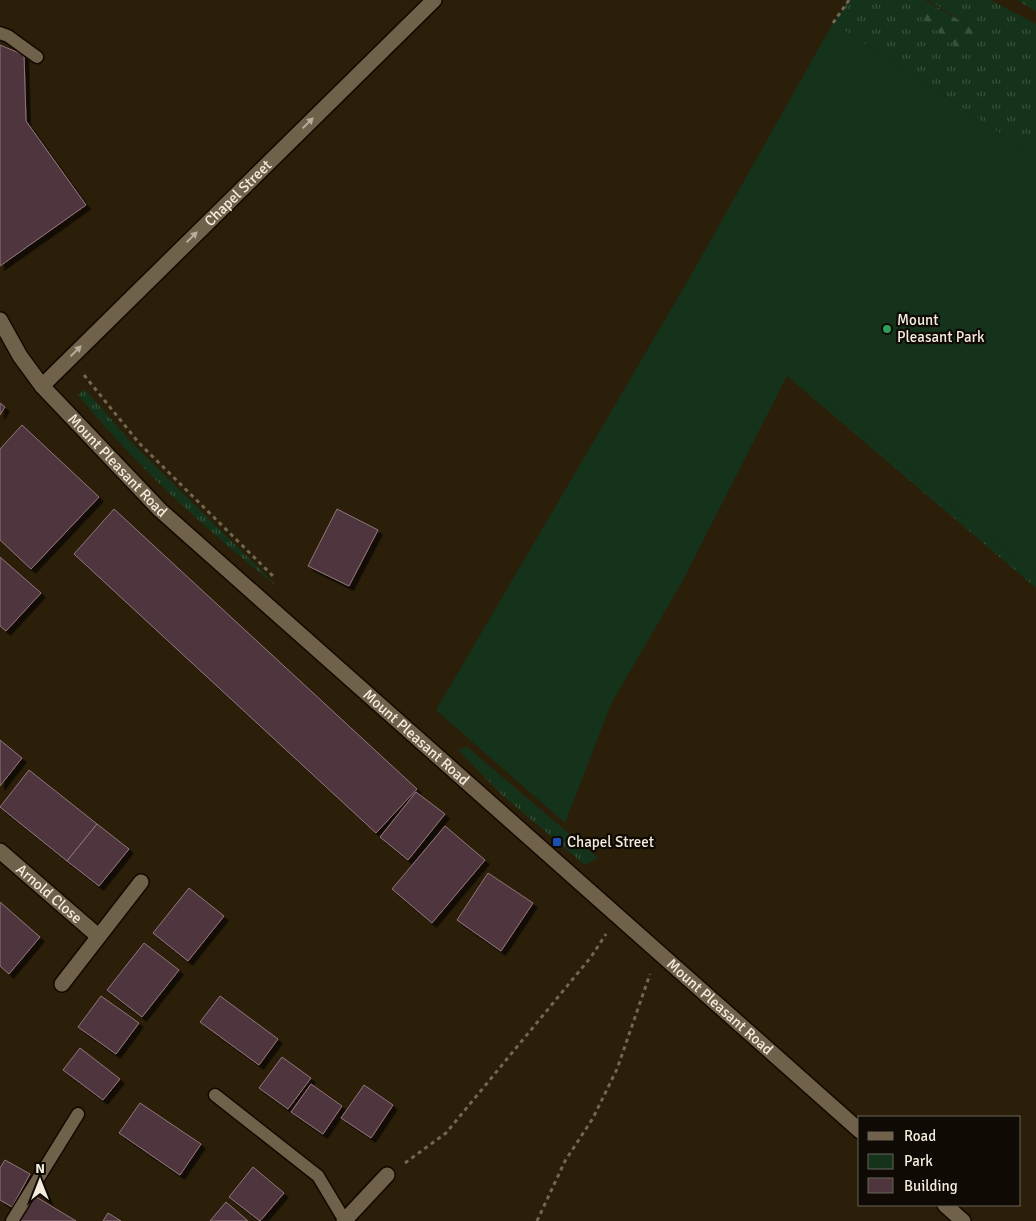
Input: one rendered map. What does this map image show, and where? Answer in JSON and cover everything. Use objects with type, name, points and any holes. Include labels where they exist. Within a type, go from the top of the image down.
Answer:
[{"type":"street","name":"Chapel Street","points":[[42,386],[434,0]]},
{"type":"street","name":"Mount Pleasant Road","points":[[0,320],[20,356],[42,386],[160,510],[858,1129]]},
{"type":"street","name":"Arnold Close","points":[[0,851],[98,936]]},
{"type":"street","points":[[62,984],[141,882]]},
{"type":"street","points":[[345,1221],[387,1176]]},
{"type":"street","points":[[946,1206],[963,1221]]},
{"type":"lane","points":[[0,33],[8,36],[37,57]]},
{"type":"lane","points":[[215,1095],[318,1176],[345,1221]]},
{"type":"lane","points":[[12,1221],[78,1114]]},
{"type":"path","points":[[832,24],[849,0]]},
{"type":"path","points":[[70,357],[140,443],[274,577]]},
{"type":"path","points":[[387,1176],[446,1133],[591,957],[618,915]]},
{"type":"path","points":[[537,1221],[561,1169],[593,1118],[617,1069],[658,950]]},
{"type":"green space","points":[[849,0],[925,0],[921,17],[976,30],[928,0],[990,0],[1036,24],[1036,157],[833,23]]},
{"type":"green space","points":[[925,0],[976,30],[964,54],[921,17]]},
{"type":"green space","points":[[1018,0],[1036,0],[1036,12]]},
{"type":"green space","name":"Mount Pleasant Park","points":[[833,23],[1036,157],[1036,573],[788,374],[682,582],[611,704],[565,823],[436,710],[686,284]]},
{"type":"green space","points":[[788,374],[1036,573],[1036,588],[787,376]]},
{"type":"green space","points":[[85,389],[131,442],[279,588],[225,544],[148,472],[78,395]]},
{"type":"green space","points":[[467,747],[598,858],[585,865],[502,795],[458,750]]},
{"type":"building","points":[[0,45],[24,55],[26,121],[86,205],[0,266]]},
{"type":"building","points":[[0,403],[5,407],[0,415]]},
{"type":"building","points":[[22,425],[99,497],[31,569],[0,540],[0,449]]},
{"type":"building","points":[[114,509],[417,789],[376,833],[74,554]]},
{"type":"building","points":[[337,509],[378,530],[349,586],[308,566]]},
{"type":"building","points":[[0,557],[41,593],[6,631],[0,626]]},
{"type":"building","points":[[0,740],[22,758],[0,786]]},
{"type":"building","points":[[29,770],[97,824],[67,861],[0,807]]},
{"type":"building","points":[[416,792],[445,814],[408,860],[380,837]]},
{"type":"building","points":[[97,824],[129,849],[99,886],[67,861]]},
{"type":"building","points":[[445,826],[485,860],[432,923],[392,889]]},
{"type":"building","points":[[488,873],[533,903],[501,951],[457,920]]},
{"type":"building","points":[[189,888],[224,916],[188,961],[153,933]]},
{"type":"building","points":[[0,902],[40,937],[9,974],[0,966]]},
{"type":"building","points":[[144,943],[179,970],[142,1017],[107,990]]},
{"type":"building","points":[[101,996],[139,1023],[116,1054],[78,1027]]},
{"type":"building","points":[[220,996],[278,1039],[259,1065],[200,1022]]},
{"type":"building","points":[[80,1048],[120,1079],[103,1100],[63,1070]]},
{"type":"building","points":[[282,1057],[311,1078],[288,1109],[259,1088]]},
{"type":"building","points":[[311,1084],[342,1106],[323,1134],[291,1112]]},
{"type":"building","points":[[364,1085],[393,1105],[371,1138],[341,1118]]},
{"type":"building","points":[[140,1103],[201,1144],[180,1175],[119,1133]]},
{"type":"building","points":[[5,1160],[30,1174],[12,1207],[0,1200],[0,1168]]},
{"type":"building","points":[[253,1167],[284,1193],[260,1221],[229,1197]]},
{"type":"building","points":[[33,1195],[76,1221],[17,1221]]},
{"type":"building","points":[[226,1202],[248,1221],[210,1221]]},
{"type":"building","points":[[108,1213],[121,1221],[103,1221]]},
{"type":"place","name":"Mount Pleasant Park","points":[[887,329]]},
{"type":"place","name":"Chapel Street","points":[[557,842]]}]
